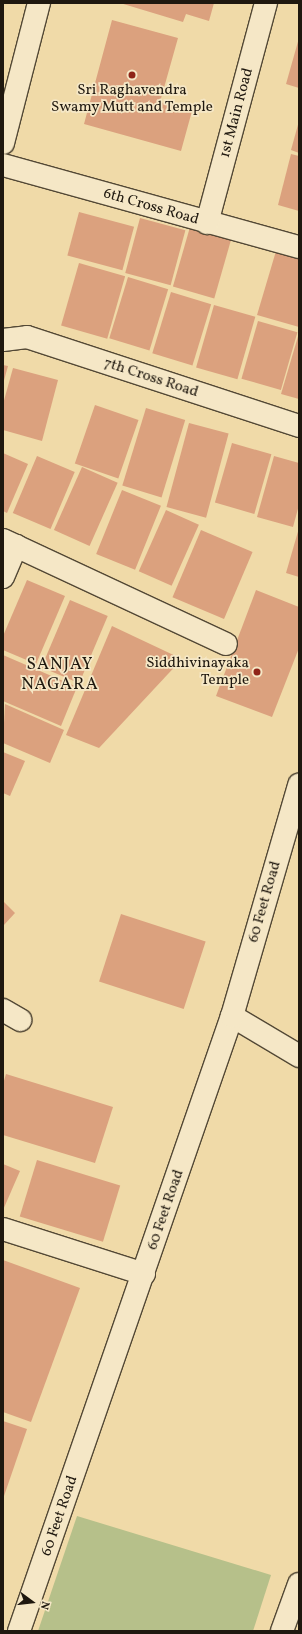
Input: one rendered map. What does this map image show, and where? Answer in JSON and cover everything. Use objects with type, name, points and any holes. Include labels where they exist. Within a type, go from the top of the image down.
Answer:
[{"type":"street","points":[[3,143],[39,3]]},
{"type":"street","name":"1st Main Road","points":[[207,223],[266,3]]},
{"type":"street","name":"6th Cross Road","points":[[3,165],[207,223],[299,247]]},
{"type":"street","name":"7th Cross Road","points":[[3,340],[27,337],[299,426]]},
{"type":"street","points":[[3,577],[10,543],[226,644]]},
{"type":"street","name":"60 Feet Road","points":[[20,1631],[232,1016],[299,785]]},
{"type":"street","points":[[232,1016],[299,1056]]},
{"type":"street","points":[[3,1229],[144,1274]]},
{"type":"street","points":[[282,1631],[299,1584]]},
{"type":"green space","points":[[77,1516],[271,1575],[253,1631],[38,1631]]},
{"type":"building","points":[[120,3],[214,3],[209,21],[186,14],[183,22]]},
{"type":"building","name":"Sri Raghavendra Swamy Mutt and Temple","points":[[112,20],[178,38],[160,102],[192,111],[181,151],[84,124]]},
{"type":"building","points":[[299,38],[299,88],[286,84]]},
{"type":"building","points":[[299,121],[299,153],[291,150]]},
{"type":"building","points":[[291,154],[299,156],[299,211],[278,205]]},
{"type":"building","points":[[79,212],[134,227],[122,270],[67,255]]},
{"type":"building","points":[[140,218],[185,230],[171,285],[125,273]]},
{"type":"building","points":[[190,227],[231,239],[214,298],[173,287]]},
{"type":"building","points":[[276,251],[299,258],[299,327],[257,315]]},
{"type":"building","points":[[79,263],[125,276],[107,339],[61,325]]},
{"type":"building","points":[[128,277],[168,289],[149,350],[109,338]]},
{"type":"building","points":[[171,292],[211,304],[192,365],[152,353]]},
{"type":"building","points":[[214,305],[255,317],[237,379],[196,367]]},
{"type":"building","points":[[258,321],[297,332],[281,390],[241,379]]},
{"type":"building","points":[[299,333],[299,399],[281,394]]},
{"type":"building","points":[[3,365],[8,366],[3,384]]},
{"type":"building","points":[[13,368],[58,380],[42,441],[3,430],[3,404]]},
{"type":"building","points":[[95,405],[138,420],[118,479],[75,464]]},
{"type":"building","points":[[146,408],[185,420],[162,497],[122,485]]},
{"type":"building","points":[[189,423],[229,434],[206,518],[166,507]]},
{"type":"building","points":[[232,443],[271,454],[254,514],[215,503]]},
{"type":"building","points":[[3,453],[28,464],[7,513],[3,511]]},
{"type":"building","points":[[37,456],[75,472],[51,529],[13,513]]},
{"type":"building","points":[[274,456],[299,463],[299,505],[293,527],[257,517]]},
{"type":"building","points":[[82,467],[118,483],[90,546],[54,530]]},
{"type":"building","points":[[122,490],[161,506],[135,570],[96,554]]},
{"type":"building","points":[[166,510],[199,525],[172,586],[139,571]]},
{"type":"building","points":[[299,528],[299,577],[286,573]]},
{"type":"building","points":[[201,530],[253,552],[224,619],[172,597]]},
{"type":"building","points":[[27,580],[65,596],[36,664],[3,650],[3,636]]},
{"type":"building","name":"Siddhivinayaka Temple","points":[[256,590],[299,607],[299,648],[272,717],[216,696]]},
{"type":"building","points":[[70,600],[108,616],[79,683],[41,667]]},
{"type":"building","points":[[112,626],[182,659],[99,748],[66,735]]},
{"type":"building","points":[[3,655],[77,687],[61,726],[3,701]]},
{"type":"building","points":[[5,704],[64,730],[50,763],[3,743]]},
{"type":"building","points":[[3,752],[25,761],[10,796],[3,793]]},
{"type":"building","points":[[3,901],[15,913],[3,926]]},
{"type":"building","points":[[121,914],[206,942],[184,1009],[99,982]]},
{"type":"building","points":[[6,1074],[113,1107],[95,1163],[3,1135],[3,1084]]},
{"type":"building","points":[[37,1160],[120,1185],[103,1242],[20,1216]]},
{"type":"building","points":[[3,1164],[20,1171],[3,1210]]},
{"type":"building","points":[[3,1260],[80,1288],[31,1422],[3,1412]]},
{"type":"building","points":[[3,1421],[27,1429],[3,1499]]},
{"type":"place","name":"Sri Raghavendra Swamy Mutt and Temple","points":[[132,75]]},
{"type":"place","name":"Siddhivinayaka Temple","points":[[257,672]]},
{"type":"district","name":"SANJAY NAGARA","points":[[60,675]]}]
